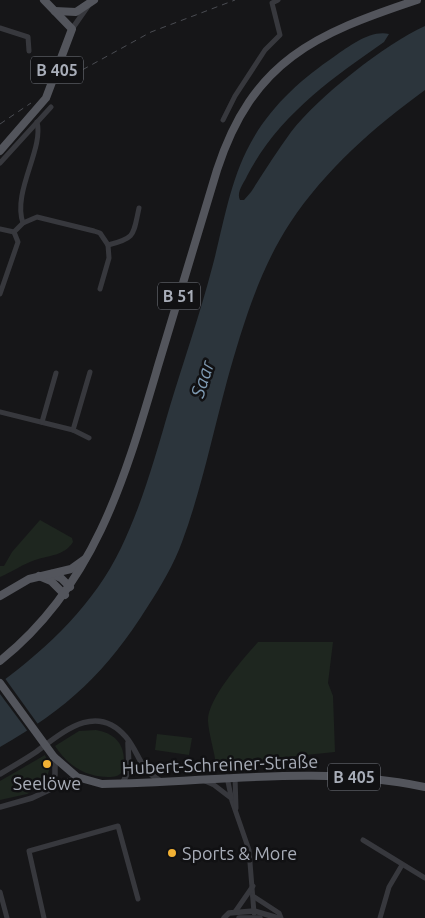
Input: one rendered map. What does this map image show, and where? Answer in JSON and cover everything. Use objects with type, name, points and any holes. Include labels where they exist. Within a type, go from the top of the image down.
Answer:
[{"type":"main road","points":[[44,0],[72,29]]},
{"type":"main road","points":[[53,10],[64,13],[76,12],[94,0]]},
{"type":"main road","name":"B 51","points":[[0,661],[27,638],[65,595],[90,555],[111,509],[131,456],[223,150],[236,122],[267,80],[304,48],[350,23],[417,0]]},
{"type":"main road","name":"B 405","points":[[0,150],[38,109],[51,88],[72,29]]},
{"type":"main road","points":[[0,596],[37,576],[71,569],[90,555]]},
{"type":"main road","points":[[51,574],[61,578],[70,587]]},
{"type":"main road","points":[[37,576],[50,581],[65,595]]},
{"type":"main road","name":"B 405","points":[[0,683],[54,758]]},
{"type":"main road","name":"Hubert-Schreiner-Straße","points":[[54,758],[77,777],[98,783],[122,784],[231,777],[333,775],[364,777],[425,788]]},
{"type":"street","points":[[72,29],[94,0]]},
{"type":"street","points":[[223,120],[235,96],[265,50],[280,35],[272,8],[272,3],[278,0]]},
{"type":"street","points":[[0,28],[28,37],[29,51]]},
{"type":"street","points":[[0,163],[51,107]]},
{"type":"street","points":[[23,223],[21,211],[24,186],[38,133],[37,122]]},
{"type":"street","points":[[108,245],[130,239],[133,235],[139,208]]},
{"type":"street","points":[[14,232],[23,223],[37,217],[100,233],[108,245],[109,258],[100,290]]},
{"type":"street","points":[[0,229],[14,232]]},
{"type":"street","points":[[0,294],[18,242],[14,232]]},
{"type":"street","points":[[74,430],[90,372]]},
{"type":"street","points":[[42,422],[56,373]]},
{"type":"street","points":[[0,412],[74,430],[89,438]]},
{"type":"street","points":[[0,774],[70,727],[86,721],[99,721],[109,724],[125,736],[141,765],[161,781]]},
{"type":"street","points":[[122,784],[130,761],[125,736]]},
{"type":"street","points":[[44,794],[55,775],[54,758]]},
{"type":"street","points":[[0,807],[44,794],[77,777]]},
{"type":"street","points":[[231,777],[231,798]]},
{"type":"street","points":[[231,777],[236,808],[249,850],[256,916]]},
{"type":"street","points":[[195,779],[214,785],[231,798],[236,808]]},
{"type":"street","points":[[44,918],[28,851],[118,826],[138,899]]},
{"type":"street","points":[[363,840],[425,878]]},
{"type":"street","points":[[380,918],[389,887],[402,865]]},
{"type":"street","points":[[235,912],[245,901],[253,886]]},
{"type":"street","points":[[0,892],[7,918]]},
{"type":"street","points":[[227,918],[230,913],[235,912],[280,918],[279,913],[253,896]]},
{"type":"street","points":[[239,918],[256,916]]},
{"type":"shaded area","points":[[40,520],[72,538],[73,542],[61,553],[41,558],[0,577],[0,566],[4,566],[12,552]]},
{"type":"shaded area","points":[[258,642],[333,642],[328,683],[333,696],[335,752],[216,764],[208,721],[209,712],[227,679]]},
{"type":"shaded area","points":[[96,730],[113,736],[120,744],[124,755],[124,764],[123,770],[118,775],[111,777],[98,776],[83,772],[65,759],[55,746],[79,731]]},
{"type":"shaded area","points":[[157,734],[192,738],[189,755],[155,750]]},
{"type":"shaded area","points":[[45,755],[50,768],[44,784],[27,794],[0,800],[0,781]]},
{"type":"water","name":"Saar","points":[[425,26],[425,90],[387,119],[335,167],[304,203],[269,260],[252,300],[239,341],[189,523],[179,550],[162,583],[132,630],[101,670],[66,703],[0,747],[0,683],[36,655],[84,606],[110,568],[129,531],[148,478],[202,302],[233,184],[254,137],[280,102],[312,73],[360,40],[375,34],[389,34],[384,42],[307,100],[290,117],[274,135],[247,176],[239,194],[240,200],[244,200],[251,192],[291,132],[318,103],[372,58]]},
{"type":"pier","points":[[4,677],[40,727],[29,733],[0,694],[0,680]]},
{"type":"railway","points":[[73,75],[151,32],[235,0]]},
{"type":"railway","points":[[0,124],[31,103]]},
{"type":"place","name":"Seelöwe","points":[[47,764]]},
{"type":"place","name":"Sports & More","points":[[172,853]]}]
